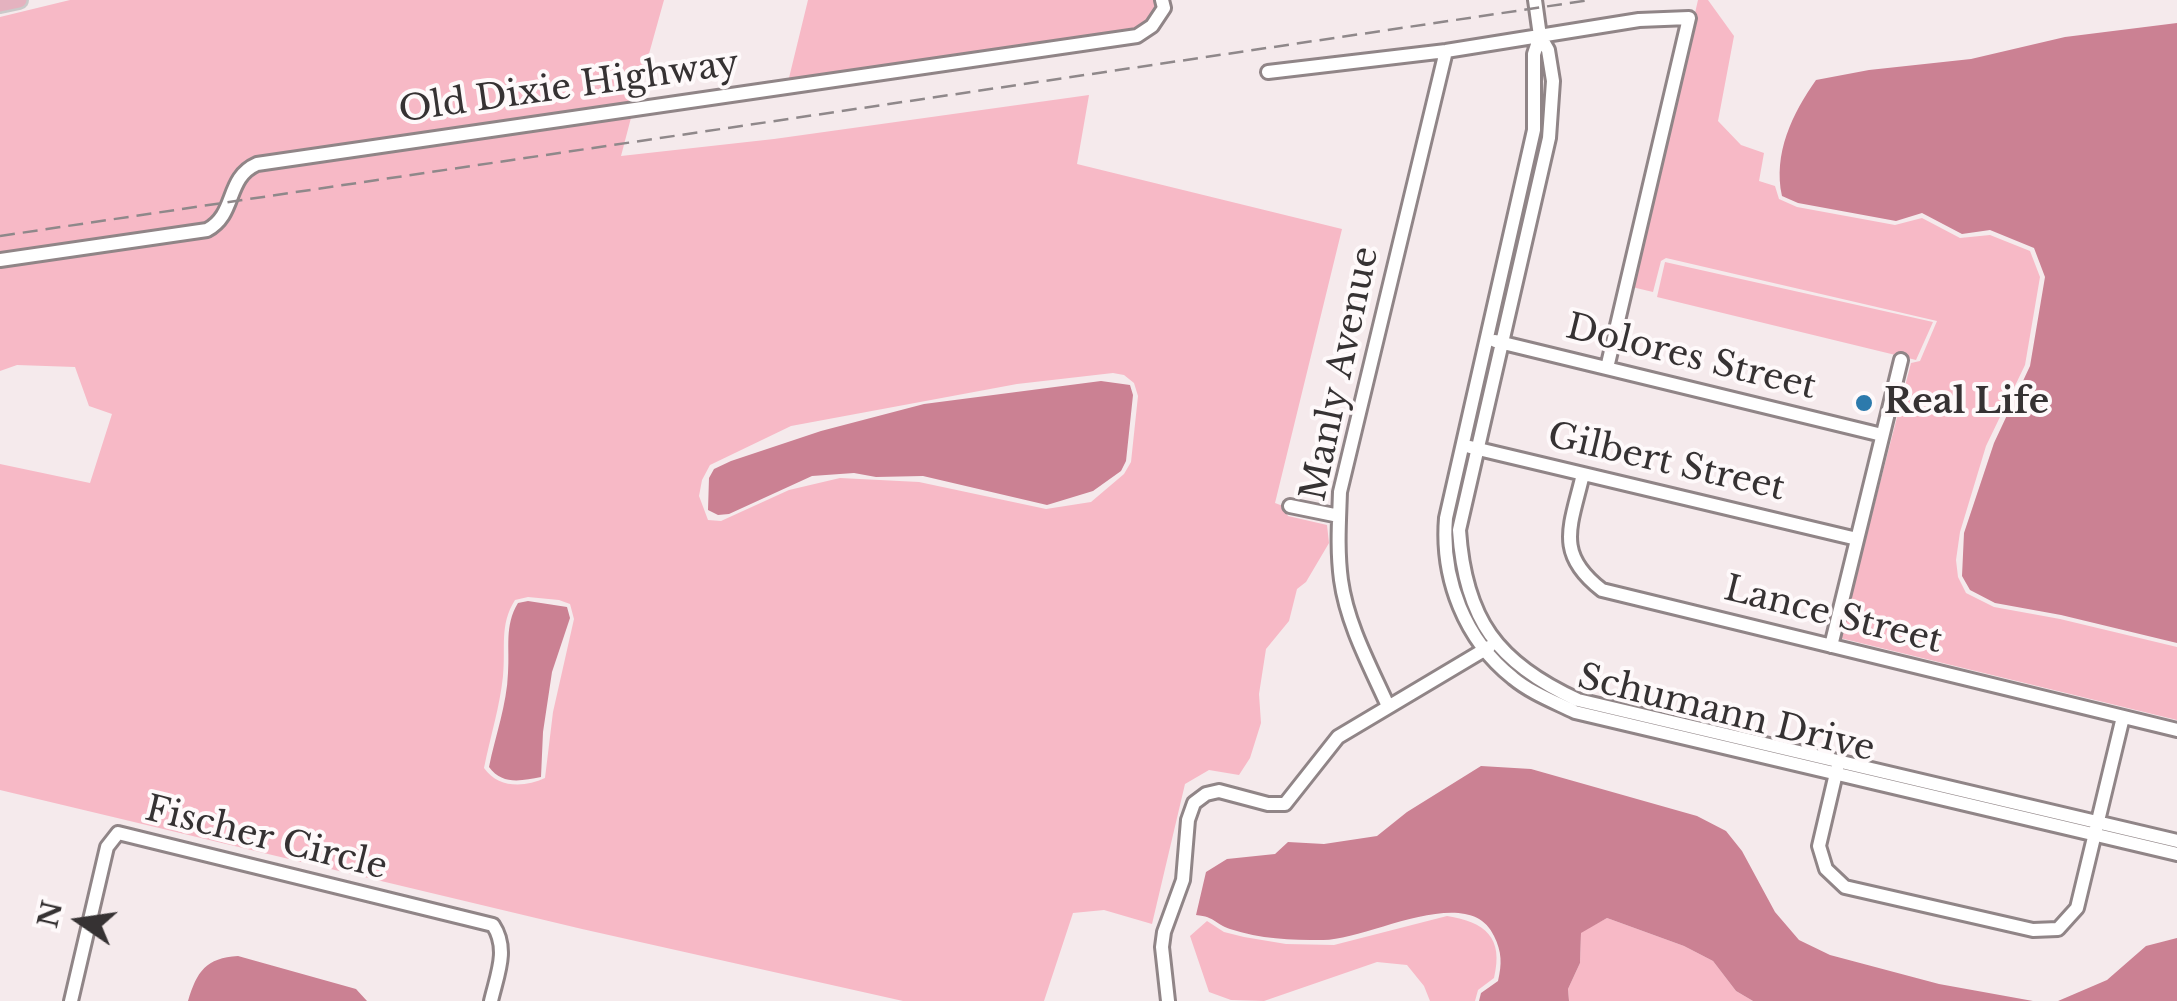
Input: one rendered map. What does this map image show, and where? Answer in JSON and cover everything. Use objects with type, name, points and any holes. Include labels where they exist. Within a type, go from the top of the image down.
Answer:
[{"type":"main road","points":[[0,4],[19,0]]},
{"type":"street","name":"Old Dixie Highway","points":[[0,260],[207,230],[223,218],[237,178],[257,164],[1137,36],[1152,26],[1164,8],[1162,0]]},
{"type":"street","name":"Schumann Drive","points":[[1490,647],[1462,574],[1459,530],[1550,138],[1553,81],[1535,0]]},
{"type":"street","points":[[1268,72],[1446,51],[1667,16],[1689,18],[1607,368]]},
{"type":"street","name":"Schumann Drive","points":[[1540,36],[1534,54],[1533,135],[1446,518],[1446,564],[1462,612],[1515,680],[1575,712],[1838,766],[2096,828],[2177,842]]},
{"type":"street","name":"Manly Avenue","points":[[1388,706],[1355,633],[1341,584],[1340,492],[1446,51]]},
{"type":"street","points":[[1533,135],[1550,138]]},
{"type":"street","points":[[1510,236],[1526,238]]},
{"type":"street","name":"Dolores Street","points":[[1486,339],[1882,435]]},
{"type":"street","points":[[1831,646],[1900,360]]},
{"type":"street","name":"Gilbert Street","points":[[1462,445],[1857,539]]},
{"type":"street","name":"Lance Street","points":[[1583,474],[1568,538],[1578,572],[1602,590],[2177,730]]},
{"type":"street","points":[[1290,506],[1339,516]]},
{"type":"street","points":[[1166,997],[1164,932],[1183,880],[1188,820],[1194,803],[1219,791],[1268,804],[1285,804],[1338,737],[1490,647]]},
{"type":"street","points":[[1838,766],[1818,846],[1826,870],[1845,886],[2033,930],[2058,929],[2077,908],[2123,716]]},
{"type":"street","name":"Schumann Drive","points":[[2096,828],[2177,854]]},
{"type":"street","name":"Fischer Circle","points":[[70,1001],[108,847],[118,833],[493,925],[503,950],[492,1001]]},
{"type":"shaded area","points":[[70,0],[664,0],[635,104],[256,159],[235,174],[221,207],[205,225],[0,255],[0,17]]},
{"type":"shaded area","points":[[808,0],[1157,0],[1158,7],[1148,23],[1134,32],[788,82]]},
{"type":"shaded area","points":[[1698,0],[1708,0],[1734,36],[1718,121],[1741,145],[1764,153],[1759,181],[1775,186],[1779,199],[1797,207],[1895,225],[1922,218],[1960,238],[1990,235],[2030,251],[2040,277],[2025,365],[1986,446],[1960,532],[1958,577],[1966,593],[1994,607],[2177,647],[2177,720],[1840,638],[1911,363],[1920,361],[1937,321],[1666,258],[1661,261],[1653,292],[1632,287]]},
{"type":"shaded area","points":[[2177,23],[2177,643],[1995,603],[1970,590],[1962,576],[1964,533],[1994,443],[2030,366],[2045,277],[2034,248],[1990,230],[1962,234],[1922,213],[1896,221],[1798,203],[1782,196],[1780,165],[1787,135],[1816,80],[1971,59],[2065,37]]},
{"type":"shaded area","points":[[1089,95],[1077,164],[1342,229],[1275,503],[1283,506],[1288,516],[1327,525],[1329,543],[1306,582],[1297,589],[1289,621],[1266,649],[1259,694],[1261,723],[1250,758],[1239,775],[1209,770],[1185,784],[1152,924],[1104,910],[1073,913],[1044,1001],[903,1001],[0,790],[0,464],[90,483],[112,414],[89,406],[75,367],[17,365],[0,371],[0,265],[208,235],[227,220],[242,186],[259,168],[632,114],[621,156]],"holes":[[[1113,373],[1134,383],[1138,396],[1131,462],[1124,474],[1091,502],[1046,509],[919,482],[840,478],[789,490],[721,521],[708,520],[699,496],[710,465],[791,426],[1017,384]],[[528,597],[570,604],[574,619],[553,712],[545,778],[512,784],[496,779],[484,768],[502,687],[507,618],[515,600]]]},
{"type":"shaded area","points":[[1665,262],[1933,322],[1916,360],[1657,297]]},
{"type":"shaded area","points":[[1101,381],[1130,385],[1133,395],[1126,461],[1121,471],[1093,491],[1047,505],[923,476],[876,477],[854,473],[812,476],[729,514],[718,515],[708,510],[709,478],[714,469],[821,431],[924,404]]},
{"type":"shaded area","points":[[518,603],[567,607],[570,618],[552,672],[541,777],[512,780],[500,777],[489,767],[505,697],[511,620]]},
{"type":"shaded area","points":[[1481,766],[1531,769],[1697,816],[1726,831],[1742,851],[1775,912],[1799,940],[1830,955],[1939,984],[2033,1001],[1753,1001],[1736,991],[1713,961],[1607,918],[1581,933],[1580,963],[1568,989],[1569,1001],[1479,1001],[1481,993],[1498,981],[1500,953],[1494,936],[1481,920],[1463,914],[1440,913],[1322,940],[1253,935],[1196,915],[1206,872],[1227,859],[1275,854],[1288,842],[1324,844],[1377,836],[1407,812]]},
{"type":"shaded area","points":[[1447,916],[1472,922],[1494,942],[1494,978],[1478,990],[1475,1001],[1430,1001],[1424,986],[1407,965],[1377,962],[1264,1001],[1231,1000],[1209,992],[1190,936],[1207,921],[1224,932],[1244,937],[1286,944],[1334,945]]},
{"type":"shaded area","points":[[1607,918],[1713,961],[1736,991],[1753,1001],[1569,1001],[1568,989],[1580,963],[1581,932]]},
{"type":"shaded area","points":[[2177,938],[2177,1001],[2058,1001],[2107,980],[2146,946]]},
{"type":"shaded area","points":[[238,956],[356,989],[367,1001],[188,1001],[204,968]]},
{"type":"railway","points":[[0,236],[1590,0]]},
{"type":"place","name":"Real Life","points":[[1864,403]]}]
